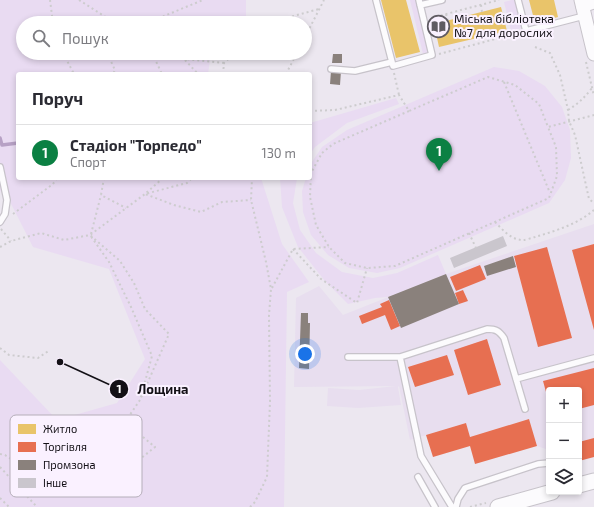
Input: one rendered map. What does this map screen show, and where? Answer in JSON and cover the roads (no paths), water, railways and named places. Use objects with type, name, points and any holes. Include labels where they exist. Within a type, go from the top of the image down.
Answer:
[{"type":"main road","points":[[582,484],[594,481]]},
{"type":"main road","points":[[498,507],[546,494]]},
{"type":"street","points":[[585,7],[594,53]]},
{"type":"lane","points":[[376,0],[393,64]]},
{"type":"lane","points":[[331,69],[355,71],[432,55],[419,3],[442,0]]},
{"type":"lane","points":[[518,0],[526,31],[585,7]]},
{"type":"lane","points":[[0,167],[7,200],[5,214],[0,222]]},
{"type":"lane","points":[[348,357],[400,357],[494,329],[500,332],[504,338],[525,409]]},
{"type":"lane","points":[[400,357],[421,456],[452,507]]},
{"type":"lane","points":[[516,379],[594,358]]},
{"type":"lane","points":[[456,507],[458,499],[465,488],[538,464],[546,463]]},
{"type":"lane","points":[[418,477],[435,507]]},
{"type":"waterway","points":[[0,138],[2,145],[16,143]]},
{"type":"place","name":"Міська бібліотека №7 для дорослих","points":[[439,26]]},
{"type":"place","name":"Стадіон \"Торпедо\"","points":[[439,171]]},
{"type":"place","name":"Лощина","points":[[60,362]]}]
